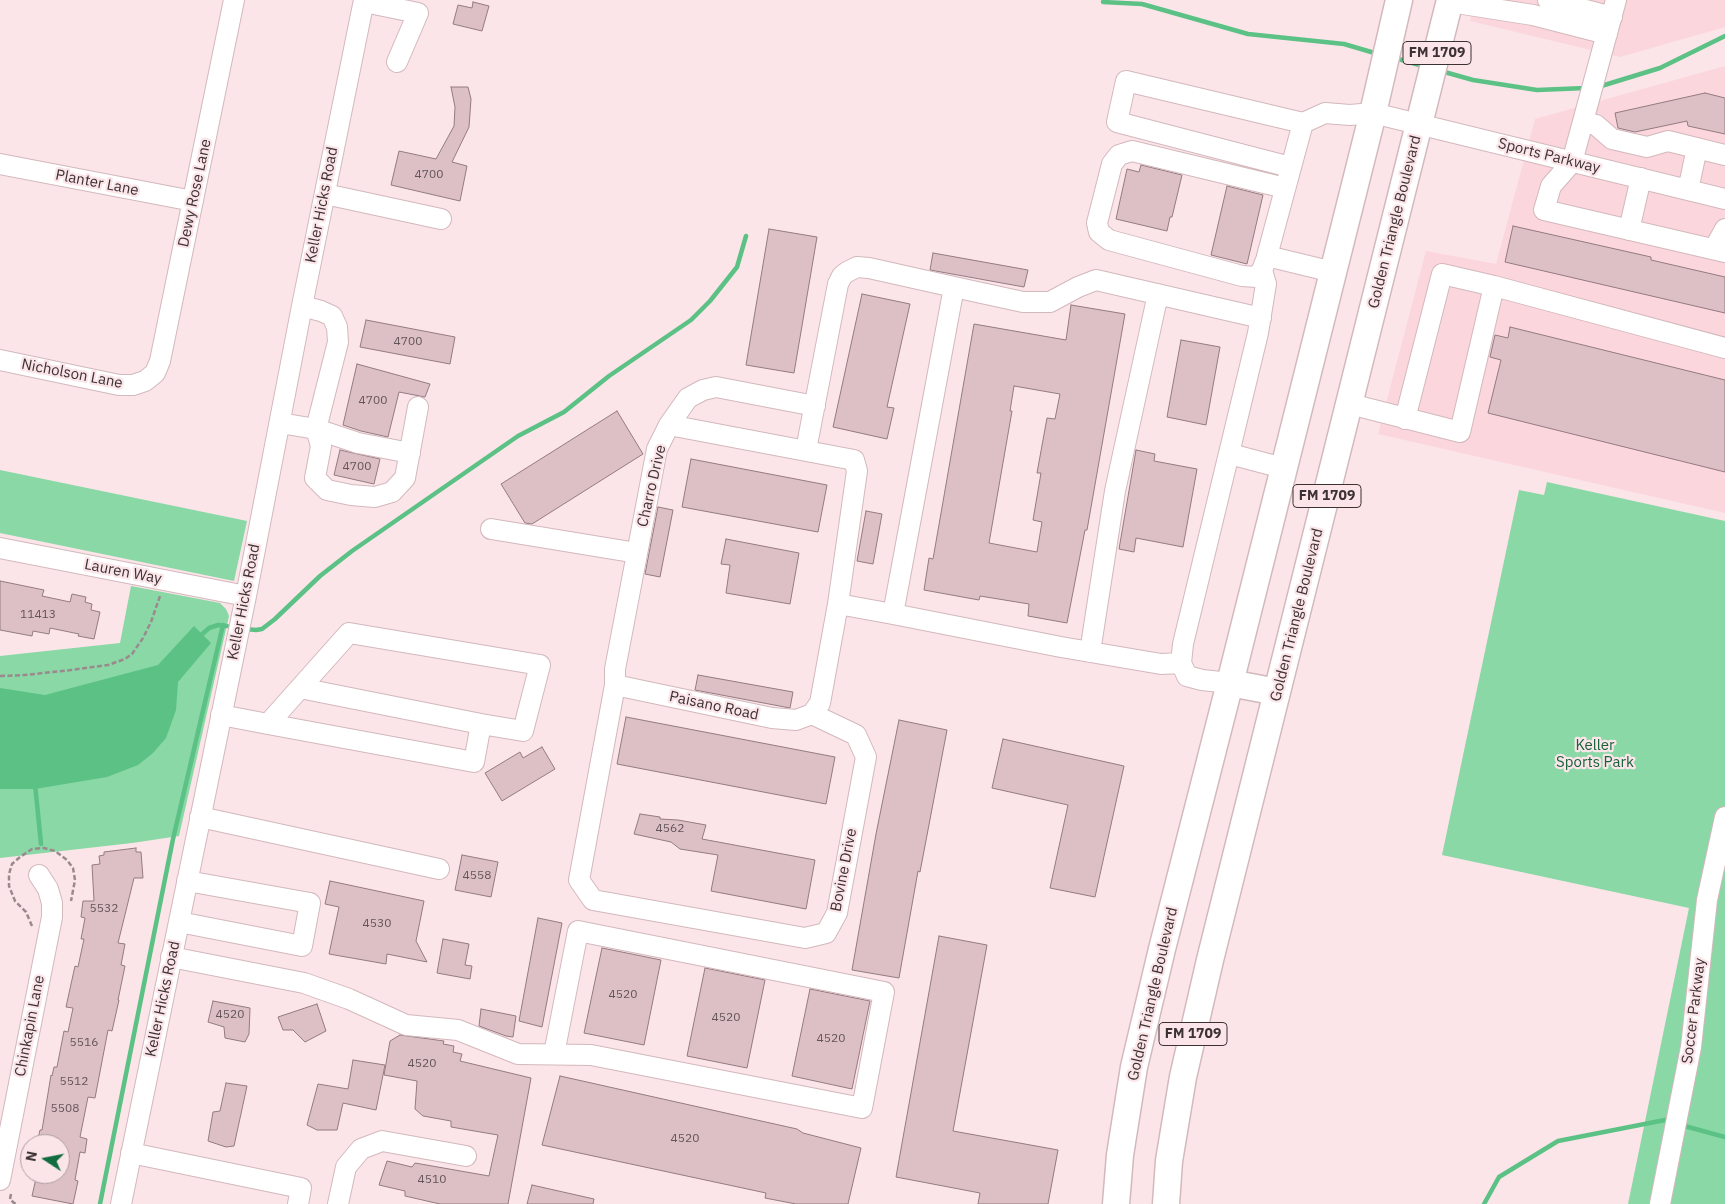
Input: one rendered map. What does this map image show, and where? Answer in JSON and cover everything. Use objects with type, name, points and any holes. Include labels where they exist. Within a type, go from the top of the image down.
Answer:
[{"type":"main road","name":"Golden Triangle Boulevard","points":[[1116,1204],[1120,1155],[1136,1059],[1333,272],[1399,0]]},
{"type":"main road","name":"Golden Triangle Boulevard","points":[[1166,1204],[1169,1161],[1183,1077],[1210,960],[1450,1]]},
{"type":"main road","points":[[1230,683],[1278,692]]},
{"type":"street","name":"Dewy Rose Lane","points":[[145,381],[155,373],[160,362],[234,0]]},
{"type":"street","points":[[1548,0],[1590,5],[1612,17]]},
{"type":"street","points":[[364,1],[420,7],[397,62]]},
{"type":"street","name":"Keller Hicks Road","points":[[120,1204],[246,596],[324,194],[364,1]]},
{"type":"street","points":[[1450,1],[1533,15],[1612,17]]},
{"type":"street","points":[[1612,17],[1572,162],[1551,186],[1544,210],[1719,251],[1725,229]]},
{"type":"street","points":[[1285,188],[1132,151],[1120,155],[1112,164],[1097,223],[1099,232],[1109,240],[1242,276],[1257,277],[1265,263],[1285,188],[1302,122],[1126,80],[1117,122],[1290,167]]},
{"type":"street","name":"Sports Parkway","points":[[1302,122],[1325,113],[1350,115],[1375,101],[1572,162],[1725,199]]},
{"type":"street","points":[[1583,122],[1596,125],[1612,139],[1647,147],[1668,141],[1725,155]]},
{"type":"street","points":[[1688,190],[1698,148]]},
{"type":"street","name":"Planter Lane","points":[[0,164],[193,201]]},
{"type":"street","points":[[1629,230],[1641,178]]},
{"type":"street","points":[[324,194],[441,219]]},
{"type":"street","points":[[1265,263],[1333,272]]},
{"type":"street","points":[[1230,683],[1202,680],[1187,676],[1181,663],[1183,644],[1261,318],[1266,284],[1265,263]]},
{"type":"street","points":[[812,714],[820,704],[838,604],[857,471],[854,460],[806,450],[838,284],[842,276],[856,267],[869,268],[1023,302],[1050,302],[1096,280],[1261,318]]},
{"type":"street","points":[[1405,419],[1442,274],[1494,286],[1725,348]]},
{"type":"street","points":[[1350,404],[1460,432],[1494,286]]},
{"type":"street","points":[[893,614],[954,287]]},
{"type":"street","points":[[1090,652],[1115,490],[1158,294]]},
{"type":"street","points":[[302,306],[332,316],[337,327],[338,342],[316,429],[321,446],[315,478],[327,490],[351,496],[375,498],[392,492],[405,478],[418,407]]},
{"type":"street","name":"Nicholson Lane","points":[[0,360],[119,385],[133,385],[145,381]]},
{"type":"street","points":[[670,425],[688,398],[703,390],[716,387],[815,406]]},
{"type":"street","points":[[280,423],[316,429],[358,443],[410,453]]},
{"type":"street","name":"Charro Drive","points":[[615,685],[615,669],[658,449],[670,425],[806,450]]},
{"type":"street","points":[[1230,454],[1283,468]]},
{"type":"street","points":[[491,529],[637,554]]},
{"type":"street","name":"Lauren Way","points":[[0,548],[246,596]]},
{"type":"street","points":[[838,604],[1090,652],[1161,664],[1181,663]]},
{"type":"street","points":[[268,724],[300,688],[349,633],[540,665],[523,731],[300,688]]},
{"type":"street","name":"Bovine Drive","points":[[615,685],[579,880],[593,900],[806,938],[826,933],[837,913],[866,757],[856,735],[812,714]]},
{"type":"street","name":"Paisano Road","points":[[615,685],[772,718],[796,720],[812,714]]},
{"type":"street","points":[[221,715],[474,762],[481,724]]},
{"type":"street","points":[[200,817],[439,869]]},
{"type":"street","name":"Soccer Parkway","points":[[1660,1204],[1691,1047],[1707,900],[1725,817]]},
{"type":"street","name":"Chinkapin Lane","points":[[0,1180],[52,917],[52,903],[48,889],[39,875]]},
{"type":"street","points":[[179,922],[302,946],[310,903],[187,881]]},
{"type":"street","points":[[172,958],[304,983],[350,999],[406,1025],[458,1030],[518,1054],[591,1055],[862,1108],[884,992],[578,931],[554,1054]]},
{"type":"street","points":[[338,1204],[346,1167],[361,1149],[382,1141],[466,1156]]},
{"type":"street","points":[[131,1153],[301,1188],[302,1203]]},
{"type":"path","points":[[0,676],[71,670],[108,664],[129,657],[138,646],[151,622],[159,600],[163,580]]},
{"type":"shaded area","points":[[1475,0],[1725,0],[1725,27],[1620,57],[1470,21]]},
{"type":"shaded area","points":[[1725,66],[1725,513],[1378,434],[1426,251],[1496,264],[1535,119]]},
{"type":"shaded area","points":[[194,626],[211,643],[178,682],[176,710],[166,738],[153,753],[138,765],[107,777],[35,789],[0,789],[0,688],[45,695],[158,665]]},
{"type":"green space","points":[[0,470],[247,521],[234,581],[0,533]]},
{"type":"green space","name":"Keller Sports Park","points":[[1547,482],[1725,521],[1725,1204],[1628,1204],[1689,908],[1442,855],[1519,490],[1544,495]]},
{"type":"green space","points":[[131,586],[220,603],[226,609],[229,616],[179,836],[0,858],[0,656],[120,643]]},
{"type":"building","points":[[473,2],[489,6],[482,31],[453,24],[458,5],[472,8]]},
{"type":"building","points":[[451,87],[468,87],[471,99],[469,127],[452,162],[467,166],[460,201],[391,185],[399,151],[436,159],[454,126],[455,107]]},
{"type":"building","points":[[1705,93],[1725,98],[1725,134],[1688,126],[1687,121],[1635,132],[1618,128],[1615,113]]},
{"type":"building","points":[[1141,165],[1182,175],[1167,231],[1116,219],[1127,169],[1139,172]]},
{"type":"building","points":[[1227,186],[1263,195],[1247,264],[1211,255]]},
{"type":"building","points":[[1513,226],[1651,257],[1651,260],[1725,277],[1725,313],[1505,262]]},
{"type":"building","points":[[769,229],[817,237],[794,373],[746,365]]},
{"type":"building","points":[[933,253],[1028,270],[1024,287],[930,270]]},
{"type":"building","points":[[862,294],[910,304],[887,407],[894,408],[887,439],[833,427]]},
{"type":"building","points":[[1071,305],[1125,314],[1087,530],[1085,530],[1067,623],[1028,616],[1029,604],[980,596],[979,600],[924,590],[929,558],[933,559],[974,324],[1066,340]],"holes":[[[1014,386],[1060,394],[1055,419],[1047,418],[1037,473],[1041,473],[1033,520],[1042,522],[1037,552],[989,543],[1012,411],[1010,411]]]},
{"type":"building","points":[[366,320],[455,337],[450,364],[360,347]]},
{"type":"building","points":[[1510,327],[1725,380],[1725,472],[1488,413],[1501,360],[1490,357],[1495,335],[1508,338]]},
{"type":"building","points":[[1181,340],[1220,347],[1206,425],[1167,417]]},
{"type":"building","points":[[357,364],[430,384],[425,397],[399,392],[388,437],[343,425]]},
{"type":"building","points":[[617,411],[643,454],[532,524],[525,523],[501,484]]},
{"type":"building","points":[[340,450],[380,459],[374,484],[334,475]]},
{"type":"building","points":[[1136,450],[1155,454],[1154,461],[1197,469],[1183,547],[1136,538],[1134,552],[1119,549]]},
{"type":"building","points":[[691,459],[827,485],[818,532],[682,507]]},
{"type":"building","points":[[658,507],[673,510],[660,577],[645,574]]},
{"type":"building","points":[[866,511],[882,514],[873,564],[857,561]]},
{"type":"building","points":[[726,539],[799,553],[790,604],[726,593],[730,565],[721,564]]},
{"type":"building","points":[[0,581],[44,590],[42,596],[70,602],[72,594],[86,597],[85,602],[92,604],[91,610],[100,612],[94,639],[50,628],[49,634],[33,631],[32,636],[0,630]]},
{"type":"building","points":[[698,675],[793,692],[790,708],[695,690]]},
{"type":"building","points":[[626,717],[835,757],[826,804],[617,764]]},
{"type":"building","points":[[899,720],[947,730],[920,872],[918,871],[899,978],[852,970],[876,834]]},
{"type":"building","points":[[1003,739],[1124,766],[1095,897],[1050,888],[1068,805],[992,788]]},
{"type":"building","points":[[542,747],[555,769],[502,801],[485,773],[520,752],[523,758]]},
{"type":"building","points":[[640,814],[660,817],[660,819],[706,825],[702,839],[815,860],[806,909],[711,891],[718,855],[680,849],[671,842],[634,834]]},
{"type":"building","points":[[136,848],[136,852],[141,852],[143,878],[134,878],[118,943],[125,944],[121,965],[125,966],[112,1031],[108,1030],[95,1098],[88,1097],[80,1137],[87,1139],[85,1153],[80,1152],[75,1180],[78,1181],[73,1204],[32,1196],[35,1184],[70,1184],[70,1134],[39,1134],[40,1130],[42,1130],[51,1075],[54,1067],[57,1067],[64,1031],[68,1032],[73,1008],[66,1007],[75,966],[78,967],[84,939],[81,939],[85,918],[81,917],[83,901],[94,901],[92,865],[100,864],[99,856],[104,855],[104,852]]},
{"type":"building","points":[[462,855],[498,862],[491,897],[455,890]]},
{"type":"building","points":[[330,881],[424,901],[416,941],[427,962],[387,954],[386,964],[329,954],[339,907],[325,904]]},
{"type":"building","points":[[538,918],[562,923],[542,1027],[519,1021]]},
{"type":"building","points":[[939,936],[987,945],[953,1131],[1058,1150],[1048,1204],[978,1204],[980,1193],[896,1177]]},
{"type":"building","points":[[443,939],[469,944],[465,965],[472,966],[470,979],[437,973]]},
{"type":"building","points":[[602,948],[661,960],[644,1045],[584,1033]]},
{"type":"building","points":[[705,968],[765,980],[747,1068],[687,1056]]},
{"type":"building","points":[[810,989],[870,1001],[852,1089],[792,1076]]},
{"type":"building","points":[[213,1001],[250,1008],[249,1034],[245,1042],[225,1038],[224,1027],[208,1022]]},
{"type":"building","points":[[317,1004],[326,1031],[305,1042],[293,1030],[283,1030],[278,1017]]},
{"type":"building","points":[[481,1009],[516,1016],[513,1037],[479,1026]]},
{"type":"building","points":[[400,1035],[444,1041],[443,1044],[454,1046],[453,1052],[462,1054],[460,1061],[531,1078],[508,1204],[440,1204],[405,1196],[405,1191],[379,1185],[387,1161],[412,1167],[415,1163],[489,1176],[498,1135],[451,1127],[451,1121],[423,1116],[415,1109],[417,1081],[384,1075],[390,1041]]},
{"type":"building","points":[[353,1060],[385,1065],[376,1110],[343,1103],[337,1130],[317,1130],[307,1125],[318,1084],[348,1089]]},
{"type":"building","points":[[560,1076],[797,1129],[803,1133],[861,1148],[848,1204],[796,1204],[765,1198],[766,1193],[542,1145]]},
{"type":"building","points":[[226,1083],[247,1086],[234,1146],[226,1147],[208,1141],[213,1112],[220,1111]]},
{"type":"building","points":[[532,1185],[594,1199],[593,1204],[527,1204]]},
{"type":"waterway","points":[[1103,2],[1142,4],[1248,34],[1344,44],[1378,54]]},
{"type":"waterway","points":[[1598,87],[1660,68],[1725,36]]},
{"type":"waterway","points":[[1395,58],[1426,67]]},
{"type":"waterway","points":[[1441,71],[1473,80],[1537,90],[1586,88]]},
{"type":"waterway","points":[[246,629],[262,629],[320,576],[352,551],[518,436],[564,412],[609,376],[691,320],[710,301],[737,267],[746,236]]},
{"type":"waterway","points":[[198,638],[209,628],[218,625],[227,626]]},
{"type":"waterway","points":[[100,1204],[173,839],[223,625]]},
{"type":"waterway","points":[[35,784],[41,844]]},
{"type":"waterway","points":[[1484,1204],[1499,1177],[1558,1141],[1665,1120],[1671,1122]]},
{"type":"waterway","points":[[1681,1125],[1725,1137]]}]
